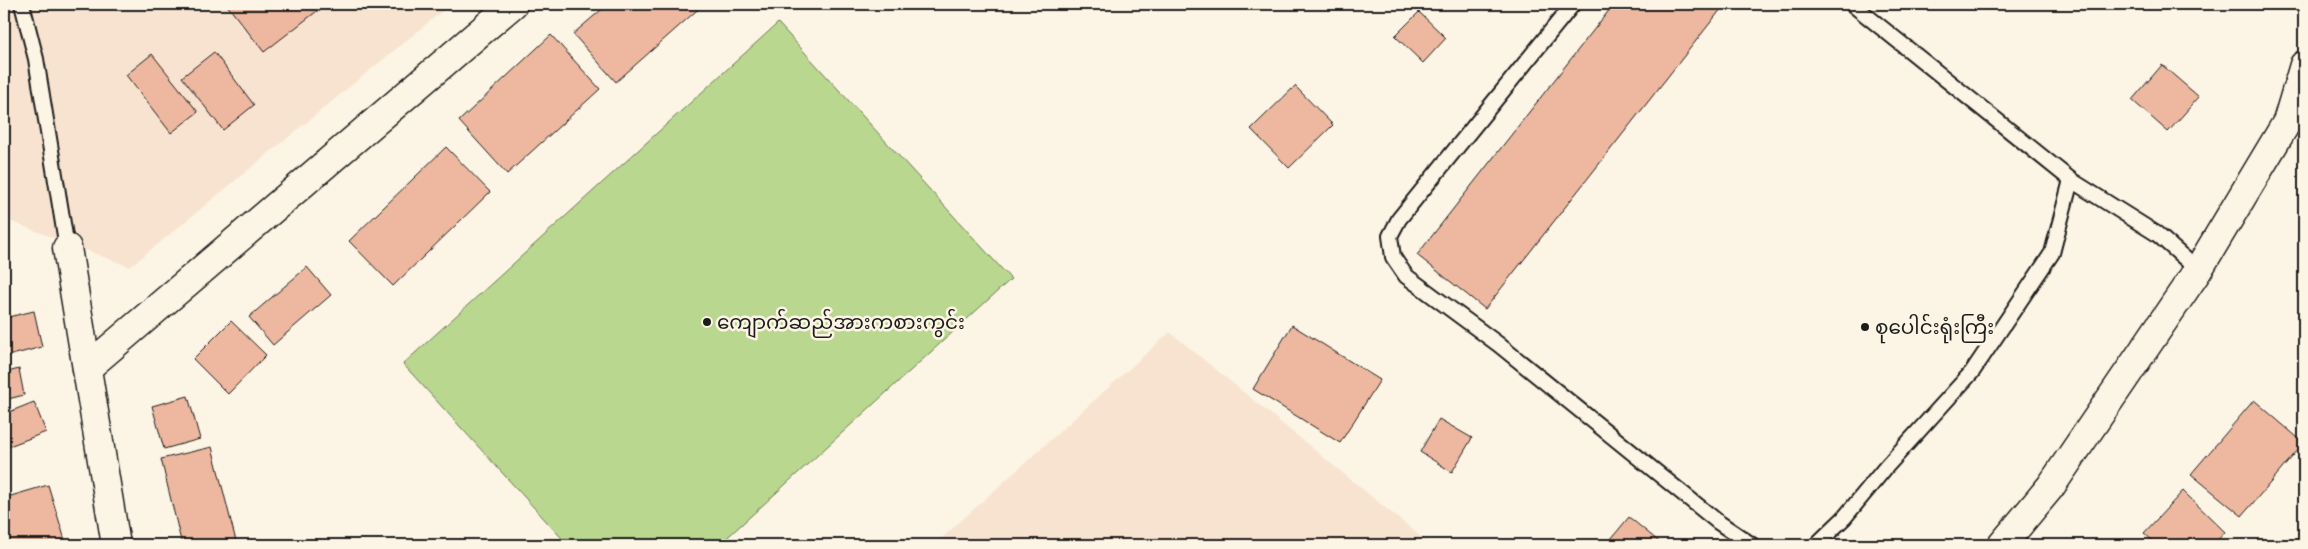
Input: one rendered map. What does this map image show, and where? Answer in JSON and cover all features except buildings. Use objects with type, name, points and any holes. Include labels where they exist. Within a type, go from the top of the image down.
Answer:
[{"type":"street","points":[[87,368],[514,4]]},
{"type":"street","points":[[2002,545],[2051,486],[2198,270],[2287,122],[2304,65]]},
{"type":"street","points":[[67,248],[116,545]]},
{"type":"lane","points":[[22,4],[36,59],[67,248]]},
{"type":"lane","points":[[1573,4],[1399,219],[1390,236],[1393,257],[1406,276],[1498,344],[1718,522],[1752,545]]},
{"type":"lane","points":[[1852,4],[2071,180],[2157,234],[2198,270]]},
{"type":"lane","points":[[1816,545],[1844,518],[1886,467],[1972,372],[2052,252],[2071,180]]},
{"type":"shaded area","points":[[4,4],[451,4],[130,267],[4,219]]},
{"type":"shaded area","points":[[1170,332],[1431,545],[934,545]]},
{"type":"green space","name":"ကျောက်ဆည်အားကစားကွင်း","points":[[778,23],[1011,279],[719,545],[568,545],[403,364]]},
{"type":"place","name":"ကျောက်ဆည်အားကစားကွင်း","points":[[707,322]]},
{"type":"place","name":"စုပေါင်းရုံးကြီး","points":[[1865,327]]}]
